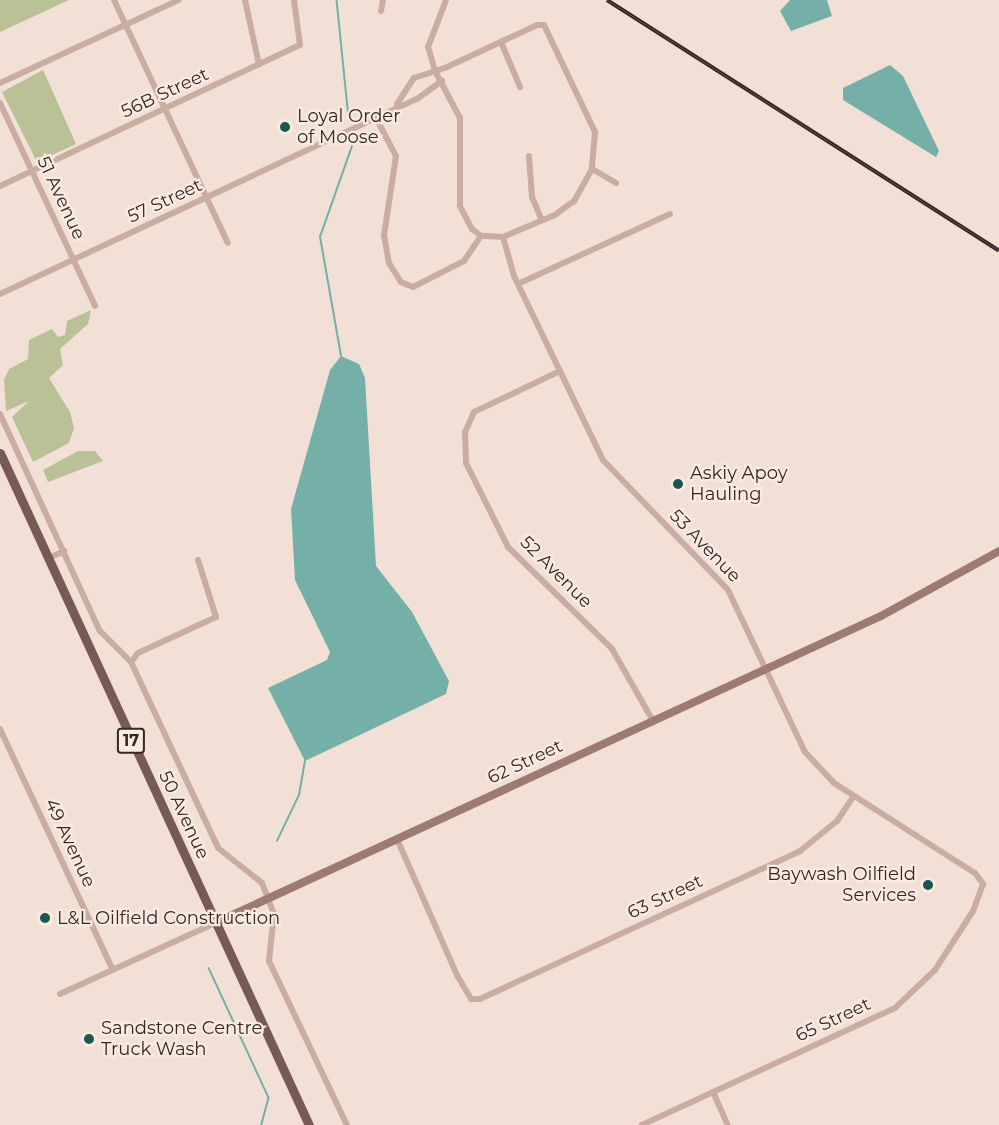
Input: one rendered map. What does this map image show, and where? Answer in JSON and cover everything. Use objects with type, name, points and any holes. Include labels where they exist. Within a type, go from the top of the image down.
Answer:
[{"type":"main road","name":"50 Avenue","points":[[0,453],[309,1125]]},
{"type":"main road","name":"62 Street","points":[[215,923],[881,616],[999,551]]},
{"type":"street","points":[[114,0],[228,243]]},
{"type":"street","points":[[0,83],[179,0]]},
{"type":"street","points":[[245,0],[259,64]]},
{"type":"street","name":"56B Street","points":[[0,186],[300,45],[294,0]]},
{"type":"street","points":[[381,11],[383,0]]},
{"type":"street","points":[[446,0],[428,39],[435,71],[462,131],[460,206],[481,236]]},
{"type":"street","points":[[397,104],[405,85],[537,25],[549,30],[595,132],[592,170],[574,201],[542,220],[503,237],[481,236]]},
{"type":"street","points":[[501,42],[520,87]]},
{"type":"street","name":"57 Street","points":[[0,294],[206,198],[375,116],[441,81]]},
{"type":"street","name":"51 Avenue","points":[[0,104],[95,306]]},
{"type":"street","points":[[375,116],[396,156],[384,235],[389,263],[401,282],[413,287],[464,261],[481,236]]},
{"type":"street","points":[[529,156],[532,197],[542,220]]},
{"type":"street","points":[[592,170],[615,183]]},
{"type":"street","points":[[520,283],[670,214]]},
{"type":"street","name":"53 Avenue","points":[[503,237],[508,262],[612,474],[723,582],[767,668],[805,752],[854,796],[975,873],[983,884]]},
{"type":"street","name":"52 Avenue","points":[[560,370],[474,412],[465,432],[466,463],[497,531],[612,649],[653,721]]},
{"type":"street","points":[[0,414],[100,631],[131,662],[218,848],[262,883],[274,920],[269,961],[346,1125]]},
{"type":"street","points":[[47,559],[64,551]]},
{"type":"street","points":[[131,662],[138,653],[216,617],[198,560]]},
{"type":"street","name":"49 Avenue","points":[[0,729],[113,970]]},
{"type":"street","name":"63 Street","points":[[397,839],[471,999],[488,996],[800,851],[837,821],[854,796]]},
{"type":"street","name":"65 Street","points":[[642,1125],[911,996],[973,911],[983,884]]},
{"type":"street","name":"62 Street","points":[[60,994],[215,923]]},
{"type":"street","points":[[714,1092],[729,1125]]},
{"type":"green space","points":[[0,0],[69,0],[0,32]]},
{"type":"green space","points":[[43,70],[76,144],[37,162],[2,92]]},
{"type":"green space","points":[[91,310],[88,324],[60,349],[63,365],[49,378],[70,412],[74,428],[69,443],[33,462],[12,417],[29,401],[6,411],[4,380],[9,369],[28,359],[29,340],[52,329],[58,337],[65,335],[67,321]]},
{"type":"green space","points":[[78,451],[95,451],[103,461],[48,482],[43,470]]},
{"type":"water","points":[[790,0],[827,0],[832,16],[791,31],[780,11]]},
{"type":"water","points":[[890,65],[903,76],[939,151],[936,157],[843,100],[843,88]]},
{"type":"water","points":[[341,356],[359,364],[365,378],[376,566],[412,612],[449,681],[446,694],[305,761],[268,688],[327,660],[330,652],[295,580],[291,509],[330,370]]},
{"type":"waterway","points":[[337,0],[349,118]]},
{"type":"waterway","points":[[341,356],[320,237],[352,146]]},
{"type":"waterway","points":[[277,841],[299,795],[305,761]]},
{"type":"waterway","points":[[209,968],[269,1098],[262,1125]]},
{"type":"railway","points":[[607,0],[999,251]]},
{"type":"place","name":"Loyal Order of Moose","points":[[285,127]]},
{"type":"place","name":"Askiy Apoy Hauling","points":[[678,484]]},
{"type":"place","name":"Baywash Oilfield Services","points":[[928,885]]},
{"type":"place","name":"L&L Oilfield Construction","points":[[45,918]]},
{"type":"place","name":"Sandstone Centre Truck Wash","points":[[89,1039]]}]
